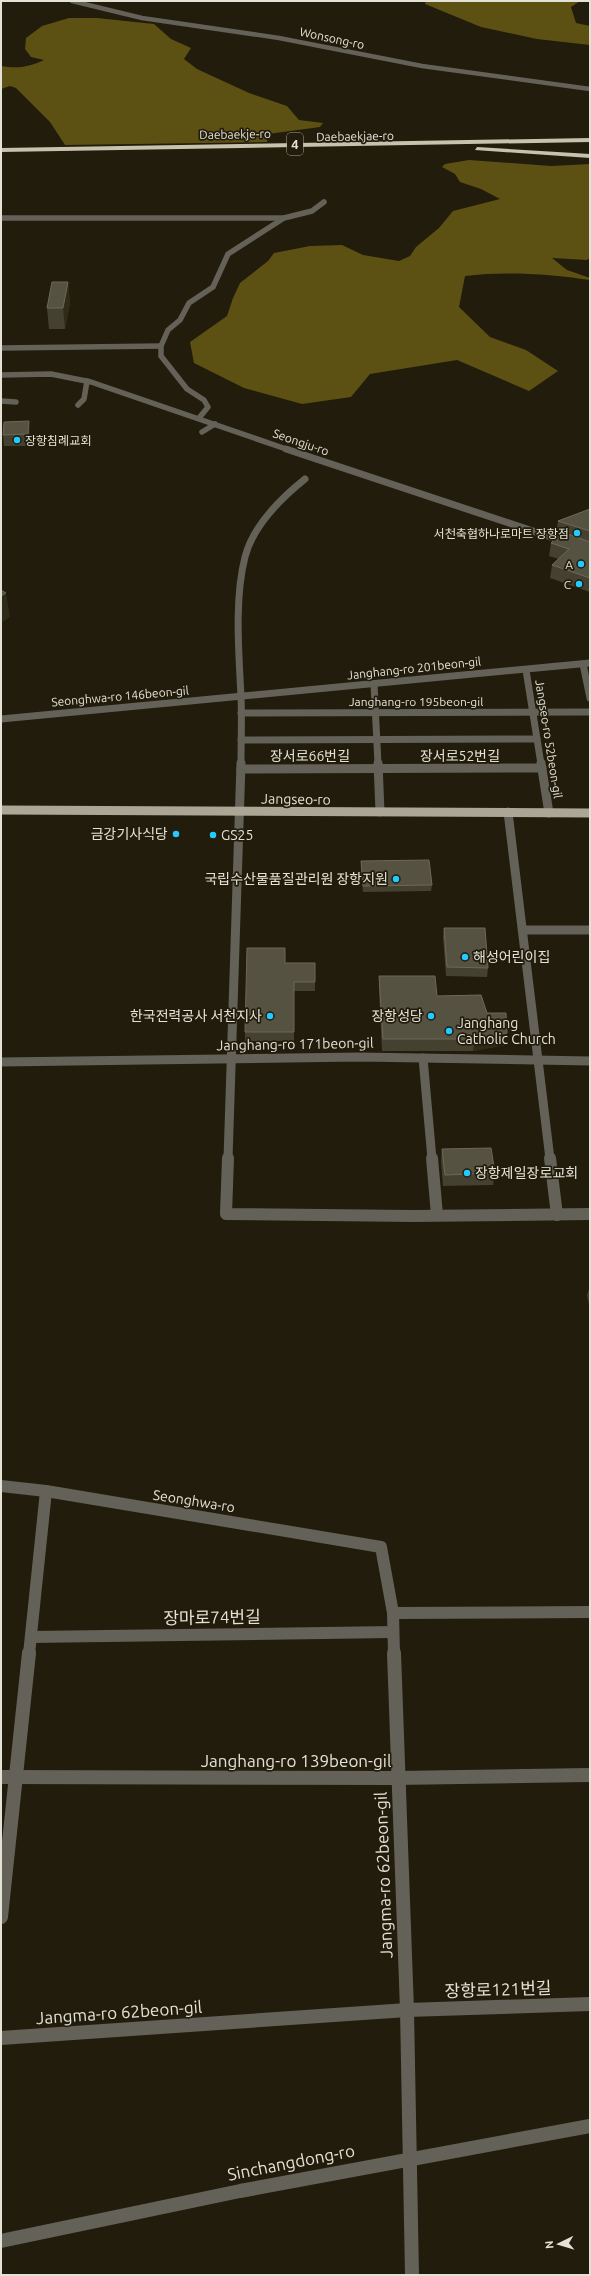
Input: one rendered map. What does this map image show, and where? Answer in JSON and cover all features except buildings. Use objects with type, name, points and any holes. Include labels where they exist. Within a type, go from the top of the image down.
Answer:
[{"type":"highway","points":[[425,144],[480,138],[590,136]]},
{"type":"highway","name":"Daebaekje-ro","points":[[1,150],[590,140]]},
{"type":"highway","points":[[425,144],[590,156]]},
{"type":"highway","name":"Daebaekjae-ro","points":[[1,155],[425,144],[590,144]]},
{"type":"main road","name":"Jangseo-ro","points":[[1,810],[590,813]]},
{"type":"street","name":"Wonsong-ro","points":[[72,1],[95,9],[146,19],[250,32],[399,62],[590,90]]},
{"type":"street","points":[[1,218],[284,218],[312,211],[324,202]]},
{"type":"street","points":[[199,418],[205,413],[208,407],[204,400],[187,389],[162,356],[161,346],[168,330],[180,320],[189,303],[213,287],[228,254],[284,218]]},
{"type":"street","points":[[1,348],[161,346]]},
{"type":"street","name":"Seongju-ro","points":[[1,375],[51,374],[87,381],[199,418],[435,500],[590,550]]},
{"type":"street","points":[[78,405],[84,399],[87,381]]},
{"type":"street","points":[[1,401],[16,402]]},
{"type":"street","points":[[202,432],[215,424]]},
{"type":"street","points":[[305,479],[286,494],[262,523],[245,557],[238,640],[241,698],[241,811],[226,1214],[413,1216],[590,1214]]},
{"type":"street","points":[[587,664],[590,698]]},
{"type":"street","name":"Janghang-ro 201beon-gil","points":[[241,698],[587,664]]},
{"type":"street","name":"Jangseo-ro 52beon-gil","points":[[526,670],[549,813]]},
{"type":"street","points":[[374,684],[380,812]]},
{"type":"street","name":"Seonghwa-ro 146beon-gil","points":[[1,719],[241,698]]},
{"type":"street","name":"Janghang-ro 195beon-gil","points":[[241,713],[590,712]]},
{"type":"street","name":"장서로52번길","points":[[376,740],[537,739]]},
{"type":"street","name":"장서로66번길","points":[[241,740],[376,740]]},
{"type":"street","name":"장서로52번길","points":[[379,769],[542,768]]},
{"type":"street","name":"장서로66번길","points":[[241,769],[379,769]]},
{"type":"street","points":[[508,812],[524,930],[557,1215]]},
{"type":"street","points":[[524,930],[590,930]]},
{"type":"street","name":"Janghang-ro 171beon-gil","points":[[1,1062],[360,1057],[590,1061]]},
{"type":"street","points":[[423,1058],[437,1215]]},
{"type":"street","name":"Seonghwa-ro","points":[[1,1486],[46,1491],[381,1547]]},
{"type":"street","points":[[1,1917],[17,1777],[46,1491]]},
{"type":"street","name":"Jangma-ro 62beon-gil","points":[[381,1547],[393,1613],[397,1778],[407,2010],[412,2275]]},
{"type":"street","points":[[393,1613],[590,1612]]},
{"type":"street","name":"장마로74번길","points":[[31,1637],[393,1632]]},
{"type":"street","name":"Janghang-ro 139beon-gil","points":[[1,1777],[397,1778],[590,1775]]},
{"type":"street","name":"장항로121번길","points":[[407,2010],[590,2004]]},
{"type":"street","name":"Jangma-ro 62beon-gil","points":[[1,2038],[407,2010]]},
{"type":"street","name":"Sinchangdong-ro","points":[[1,2241],[410,2158],[590,2126]]},
{"type":"shaded area","points":[[426,1],[580,1],[571,7],[576,23],[590,26],[590,45],[537,39],[481,27],[425,4]]},
{"type":"shaded area","points":[[69,18],[97,18],[154,24],[171,39],[191,48],[184,59],[197,69],[249,93],[287,106],[299,120],[323,123],[320,127],[268,134],[267,142],[65,145],[50,122],[16,88],[10,86],[1,89],[1,66],[23,67],[44,60],[31,57],[25,49],[26,38],[42,26]]},
{"type":"shaded area","points":[[469,160],[551,166],[590,164],[590,258],[587,260],[552,258],[567,270],[590,278],[590,280],[528,274],[480,274],[465,276],[459,307],[490,337],[526,350],[558,371],[529,391],[457,360],[370,374],[351,397],[302,404],[244,388],[194,363],[190,342],[227,316],[240,283],[268,261],[274,253],[310,246],[342,245],[363,255],[399,261],[410,256],[416,247],[439,228],[453,211],[500,199],[481,189],[460,182],[455,174],[442,167],[445,164]]},
{"type":"place","name":"장항침례교회","points":[[17,440]]},
{"type":"place","name":"서천축협하나로마트 장항점","points":[[577,533]]},
{"type":"place","name":"A","points":[[581,564]]},
{"type":"place","name":"C","points":[[579,584]]},
{"type":"place","name":"금강기사식당","points":[[176,834]]},
{"type":"place","name":"GS25","points":[[213,835]]},
{"type":"place","name":"국립수산물품질관리원 장항지원","points":[[396,879]]},
{"type":"place","name":"해성어린이집","points":[[465,957]]},
{"type":"place","name":"한국전력공사 서천지사","points":[[270,1016]]},
{"type":"place","name":"장항성당","points":[[431,1016]]},
{"type":"place","name":"Janghang Catholic Church","points":[[449,1031]]},
{"type":"place","name":"장항제일장로교회","points":[[467,1173]]}]
